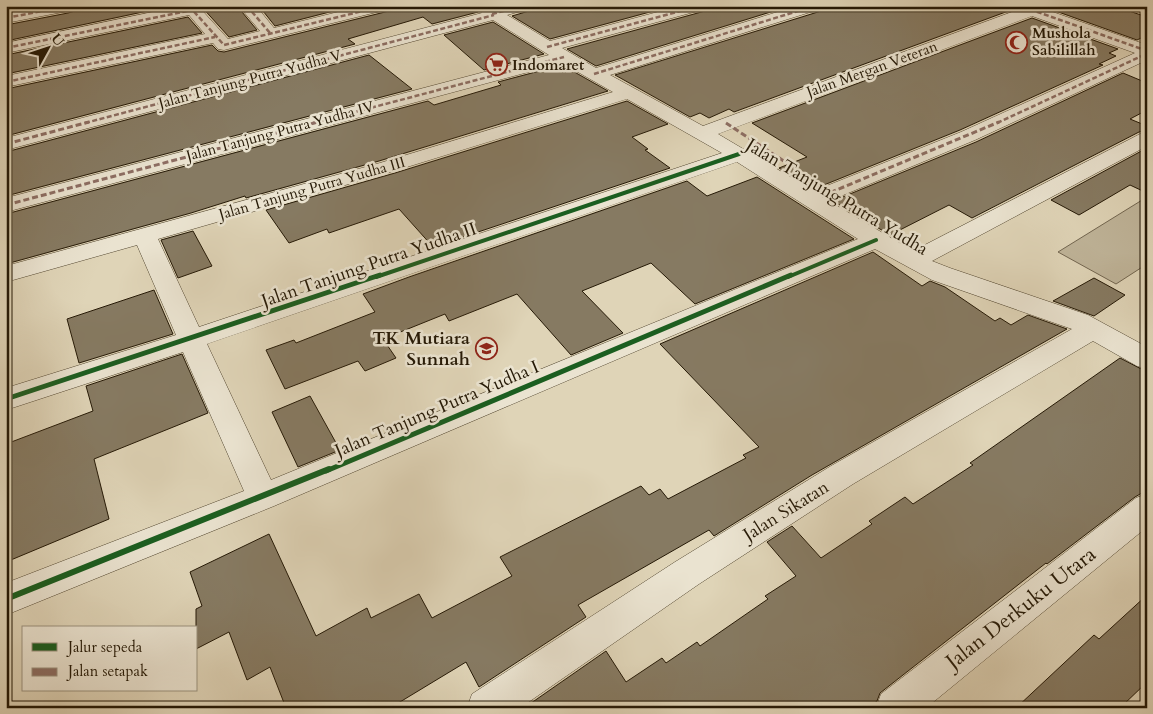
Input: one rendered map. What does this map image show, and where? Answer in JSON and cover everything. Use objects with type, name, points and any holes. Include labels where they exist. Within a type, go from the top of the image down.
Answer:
[{"type":"street","points":[[6,18],[68,6]]},
{"type":"street","points":[[247,6],[270,33]]},
{"type":"street","points":[[6,48],[191,8],[214,37],[224,45],[270,33],[339,11],[383,6]]},
{"type":"street","name":"Jalan Tanjung Putra Yudha V","points":[[6,144],[356,50],[489,12],[522,6]]},
{"type":"street","name":"Jalan Tanjung Putra Yudha IV","points":[[6,205],[555,55],[699,6]]},
{"type":"street","points":[[594,74],[814,6]]},
{"type":"street","points":[[726,123],[822,196],[968,136],[1146,54],[1145,51],[1139,48],[1037,8]]},
{"type":"street","name":"Jalan Mergan Veteran","points":[[702,132],[1037,8]]},
{"type":"street","name":"Jalan Tanjung Putra Yudha","points":[[489,12],[555,55],[594,74],[622,96],[702,132],[739,154],[822,196],[876,240],[913,261],[941,274],[1051,310],[1094,328],[1147,359]]},
{"type":"street","points":[[6,82],[214,37]]},
{"type":"street","name":"Jalan Tanjung Putra Yudha III","points":[[6,274],[387,167],[622,96]]},
{"type":"street","points":[[913,261],[1147,138]]},
{"type":"street","name":"Jalan Tanjung Putra Yudha II","points":[[6,399],[192,339],[739,154]]},
{"type":"street","points":[[144,235],[263,497]]},
{"type":"street","name":"Jalan Tanjung Putra Yudha I","points":[[6,599],[263,497],[876,240]]},
{"type":"street","name":"Jalan Sikatan","points":[[486,708],[687,572],[842,475],[1094,328]]},
{"type":"street","name":"Jalan Derkuku Utara","points":[[895,708],[1147,508]]},
{"type":"shaded area","points":[[1147,197],[1147,264],[1116,284],[1058,252]]},
{"type":"building","points":[[78,6],[171,6],[6,41],[6,25],[68,13],[75,11]]},
{"type":"building","points":[[201,6],[237,6],[257,30],[229,37]]},
{"type":"building","points":[[259,6],[353,6],[275,26]]},
{"type":"building","points":[[393,6],[471,6],[478,12],[432,24],[423,17],[348,39],[355,44],[6,136],[6,89],[212,45],[218,51],[224,52],[389,11]]},
{"type":"building","points":[[532,6],[672,6],[550,39],[512,16],[529,11]]},
{"type":"building","points":[[709,6],[790,6],[596,66],[567,49],[705,11]]},
{"type":"building","points":[[824,6],[1022,6],[734,112],[729,109],[709,118],[700,113],[690,117],[615,75],[821,11]]},
{"type":"building","points":[[1053,6],[1114,6],[1147,17],[1147,35],[1137,40],[1050,9]]},
{"type":"building","points":[[188,17],[202,33],[6,74],[6,55]]},
{"type":"building","points":[[1032,18],[1118,49],[1109,53],[1116,56],[1099,64],[1103,65],[960,130],[814,189],[779,168],[807,157],[752,123]]},
{"type":"building","points":[[493,22],[544,54],[484,70],[444,35]]},
{"type":"building","points":[[369,55],[412,89],[6,196],[6,152]]},
{"type":"building","points":[[562,65],[608,91],[379,161],[246,198],[245,196],[191,213],[6,264],[6,214],[428,101],[434,105],[501,85],[498,82]]},
{"type":"building","points":[[1123,73],[1147,83],[1147,110],[1130,119],[1147,126],[1147,130],[1139,132],[972,218],[949,205],[890,235],[833,201],[976,142]]},
{"type":"building","points":[[627,101],[668,124],[632,137],[648,149],[645,150],[670,168],[433,247],[399,209],[329,233],[327,229],[289,243],[266,210],[395,173]]},
{"type":"building","points":[[1147,148],[1147,193],[1130,185],[1079,215],[1051,200]]},
{"type":"building","points":[[757,177],[854,239],[695,304],[651,263],[582,291],[623,333],[571,355],[517,294],[449,321],[445,314],[383,339],[396,358],[365,371],[358,361],[285,389],[266,350],[294,340],[296,343],[375,312],[363,294],[409,277],[687,181],[707,196]]},
{"type":"building","points":[[193,231],[212,266],[178,278],[161,240]]},
{"type":"building","points":[[873,252],[922,286],[930,281],[945,287],[995,321],[1000,318],[1011,325],[1028,315],[1067,329],[812,475],[714,536],[709,530],[578,605],[586,617],[479,687],[466,662],[390,708],[286,708],[270,667],[247,680],[229,632],[198,648],[196,609],[202,606],[190,572],[269,534],[316,636],[367,608],[371,618],[419,594],[432,618],[512,576],[500,557],[641,486],[649,495],[660,489],[668,499],[746,458],[743,455],[759,447],[660,344]]},
{"type":"building","points":[[1094,278],[1125,295],[1094,316],[1053,301]]},
{"type":"building","points":[[154,290],[173,334],[79,363],[67,319]]},
{"type":"building","points":[[182,354],[208,413],[94,459],[109,519],[6,562],[6,444],[93,411],[86,386]]},
{"type":"building","points":[[1120,358],[1147,372],[1147,490],[1046,563],[880,693],[877,701],[868,708],[524,708],[606,651],[626,682],[662,658],[666,663],[697,642],[700,646],[768,599],[765,596],[796,576],[767,542],[792,526],[821,558],[872,524],[869,521],[905,497],[913,504],[973,465],[970,463]]},
{"type":"building","points":[[310,396],[340,450],[298,467],[272,412]]},
{"type":"building","points":[[1147,595],[1147,682],[1120,708],[1016,708],[1094,635],[1099,639]]},
{"type":"marked path","points":[[6,18],[68,6]]},
{"type":"marked path","points":[[189,6],[224,45],[383,6]]},
{"type":"marked path","points":[[247,6],[270,33]]},
{"type":"marked path","points":[[492,14],[522,6]]},
{"type":"marked path","points":[[547,47],[699,6]]},
{"type":"marked path","points":[[594,74],[814,6]]},
{"type":"marked path","points":[[6,48],[192,10]]},
{"type":"marked path","points":[[822,196],[968,136],[1146,54],[1145,51],[1139,48],[1032,10]]},
{"type":"marked path","points":[[6,144],[494,15]]},
{"type":"marked path","points":[[6,82],[215,37]]},
{"type":"marked path","points":[[6,205],[564,57]]},
{"type":"marked path","points":[[726,123],[831,192]]},
{"type":"cycle path","points":[[6,399],[192,339],[739,154]]},
{"type":"cycle path","points":[[6,599],[263,497],[876,240]]},
{"type":"place","name":"Mushola Sabilillah","points":[[1016,42]]},
{"type":"place","name":"Indomaret","points":[[496,65]]},
{"type":"place","name":"TK Mutiara Sunnah","points":[[486,348]]}]
